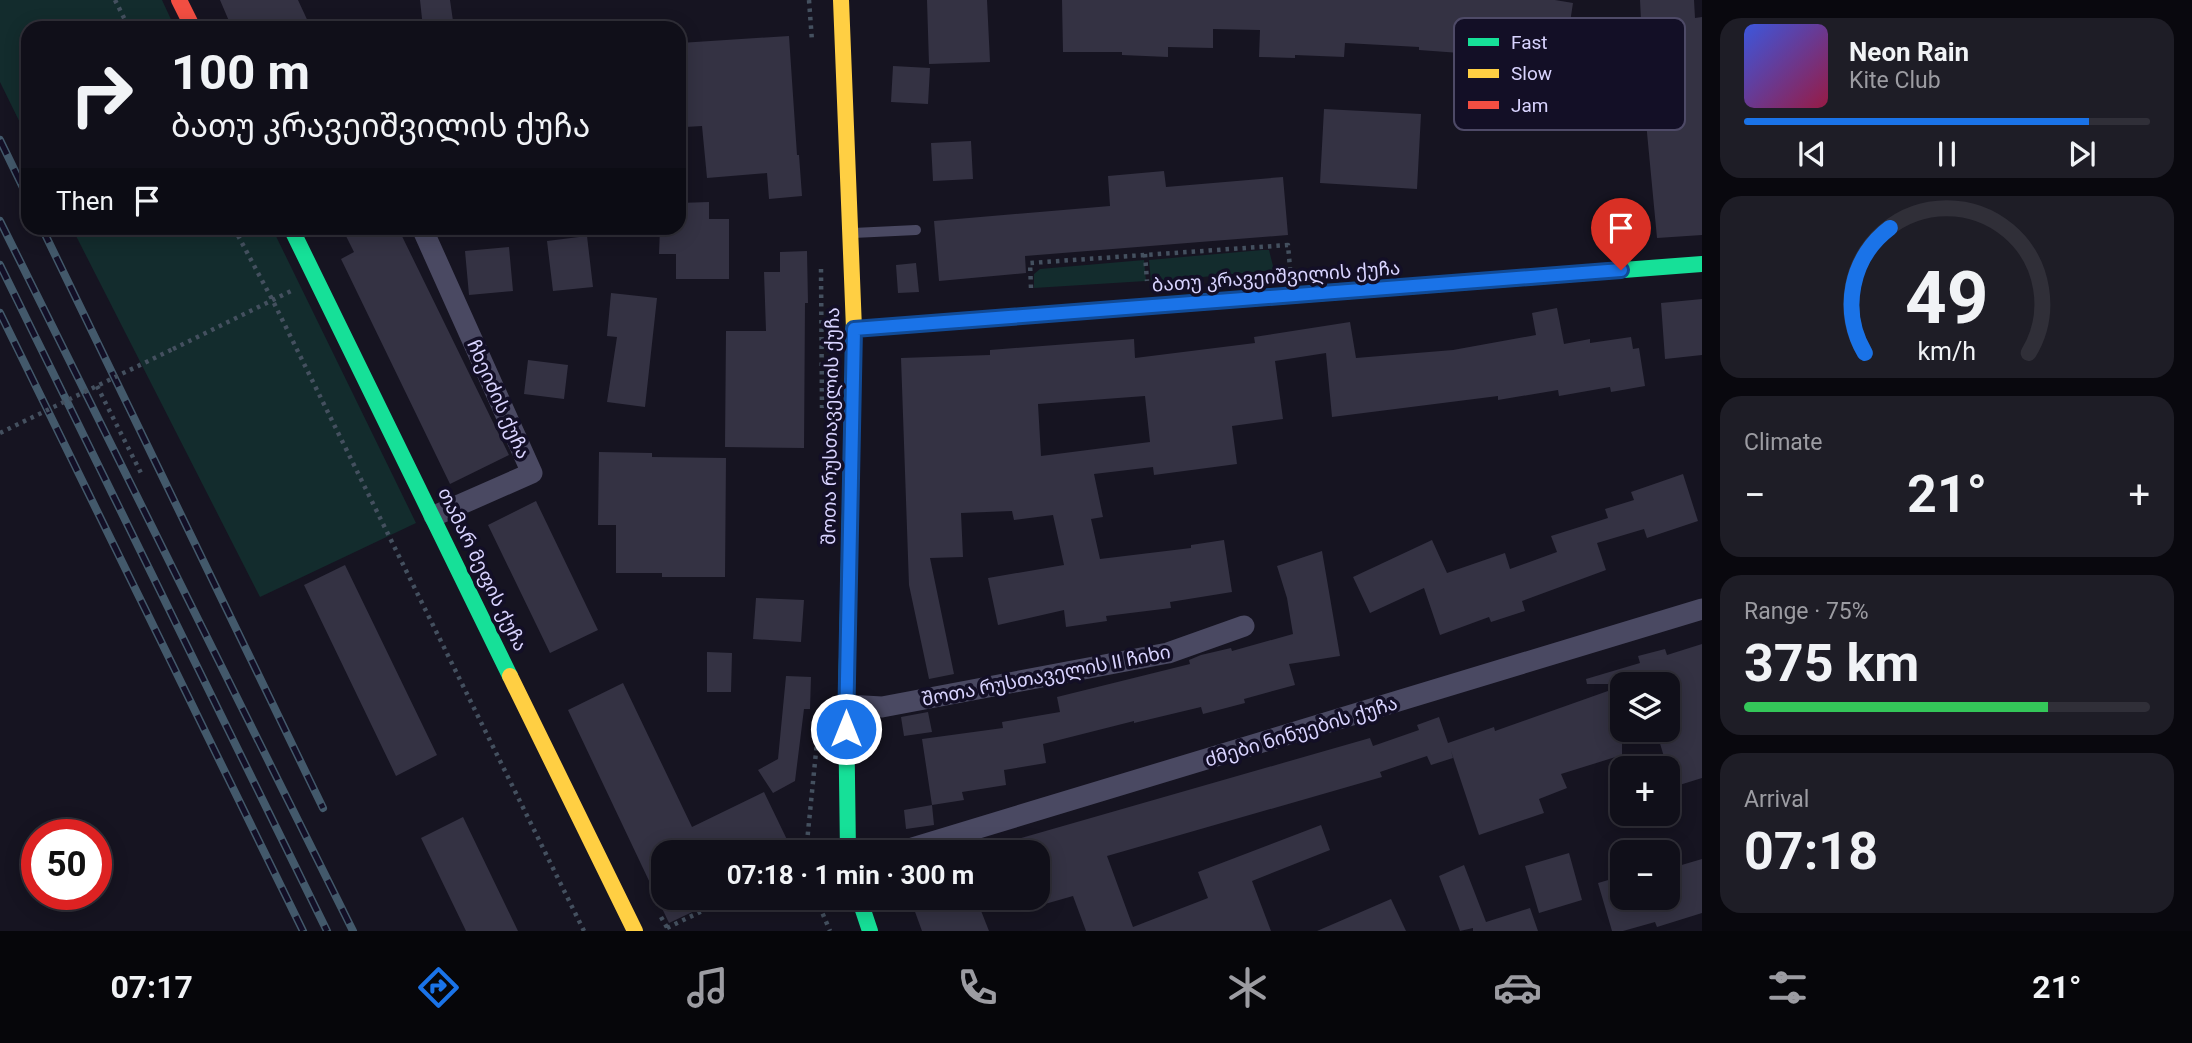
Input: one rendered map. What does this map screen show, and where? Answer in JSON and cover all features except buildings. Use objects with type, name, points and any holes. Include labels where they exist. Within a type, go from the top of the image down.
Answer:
[{"type":"main road","points":[[179,0],[190,21]]},
{"type":"main road","name":"შოთა რუსთაველის ქუჩა","points":[[841,0],[854,329],[846,705],[848,840]]},
{"type":"main road","name":"თამარ მეფის ქუჩა","points":[[294,235],[635,931]]},
{"type":"main road","name":"ბათუ კრავეიშვილის ქუჩა","points":[[854,329],[1702,264]]},
{"type":"main road","points":[[863,910],[870,931]]},
{"type":"street","name":"ჩხეიძის ქუჩა","points":[[425,235],[532,473],[434,516]]},
{"type":"street","name":"ძმები ნინუების ქუჩა","points":[[939,840],[1701,613]]},
{"type":"street","name":"შოთა რუსთაველის II ჩიხი","points":[[846,705],[882,707],[1168,653],[1244,626]]},
{"type":"lane","points":[[850,233],[916,230]]},
{"type":"path","points":[[115,0],[126,21]]},
{"type":"path","points":[[238,235],[584,931]]},
{"type":"path","points":[[1032,296],[1030,264],[1145,254],[1288,245],[1290,275]]},
{"type":"path","points":[[1145,254],[1147,285]]},
{"type":"path","points":[[0,433],[316,279]]},
{"type":"path","points":[[97,386],[142,475]]},
{"type":"path","points":[[660,931],[704,910]]},
{"type":"path","points":[[822,910],[830,931]]},
{"type":"green space","points":[[0,0],[162,0],[172,21],[21,21],[21,125],[0,82]]},
{"type":"green space","points":[[76,235],[275,235],[416,523],[260,597]]},
{"type":"green space","points":[[1269,250],[1274,270],[1151,282],[1149,260]]},
{"type":"green space","points":[[1144,260],[1146,281],[1034,288],[1034,274],[1040,269]]},
{"type":"railway","points":[[0,140],[21,184]]},
{"type":"railway","points":[[0,221],[353,931]]},
{"type":"railway","points":[[45,235],[323,808]]},
{"type":"railway","points":[[0,265],[327,931]]},
{"type":"railway","points":[[0,313],[303,931]]},
{"type":"traffic: fast","points":[[294,235],[510,676]]},
{"type":"traffic: fast","points":[[854,329],[1702,264]]},
{"type":"traffic: fast","points":[[848,840],[846,705],[851,465]]},
{"type":"traffic: fast","points":[[863,910],[870,931]]},
{"type":"traffic: slow","points":[[841,0],[854,329],[851,465]]},
{"type":"traffic: slow","points":[[510,676],[635,931]]},
{"type":"traffic: jam","points":[[179,0],[190,21]]},
{"type":"route","points":[[846,729],[854,329],[1621,270]]}]
